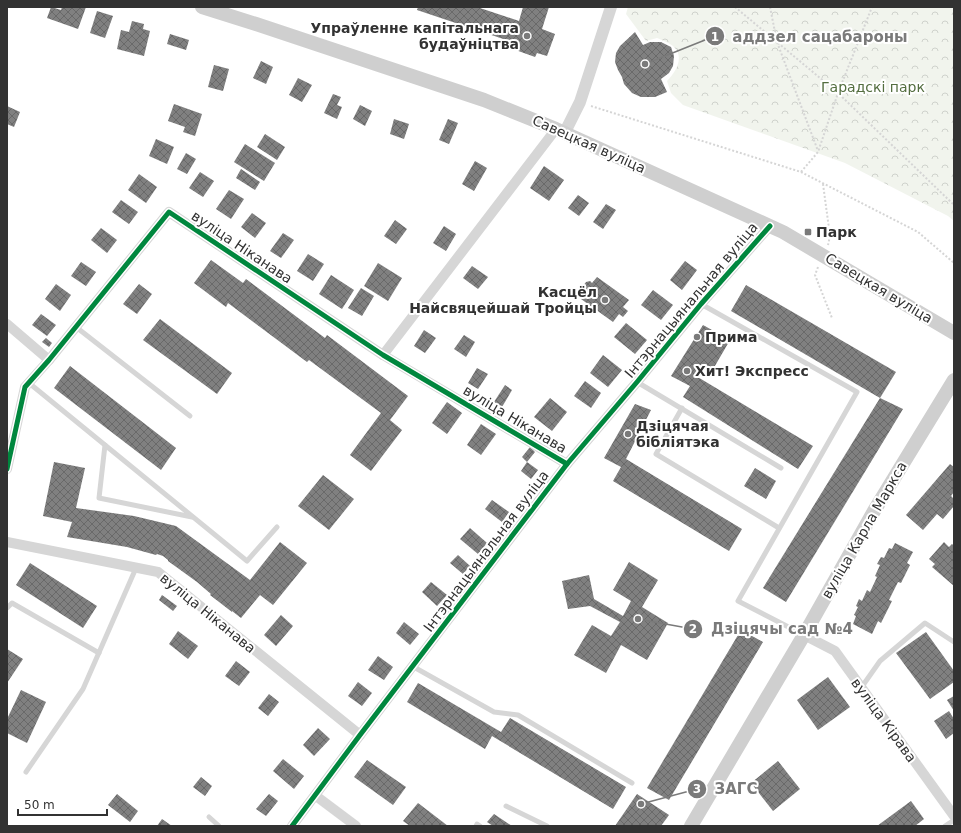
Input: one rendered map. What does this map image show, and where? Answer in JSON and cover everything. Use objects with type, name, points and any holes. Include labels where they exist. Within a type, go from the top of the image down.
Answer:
[{"type":"main road","name":"Савецкая вуліца","points":[[207,8],[477,98],[561,130],[770,226],[954,333]]},
{"type":"main road","name":"вуліца Карла Маркса","points":[[691,826],[804,635],[874,511],[954,380]]},
{"type":"street","points":[[383,355],[561,130],[580,102],[611,7]]},
{"type":"street","name":"вуліца Ніканава","points":[[7,470],[25,387],[49,360],[169,212],[383,355],[567,464]]},
{"type":"street","name":"Інтэрнацыянальная вуліца","points":[[292,826],[412,666],[567,464],[770,226]]},
{"type":"street","points":[[7,324],[49,360]]},
{"type":"street","name":"вуліца Ніканава","points":[[7,542],[158,572],[360,735]]},
{"type":"street","name":"вуліца Кірава","points":[[804,635],[835,651],[954,816]]},
{"type":"street","points":[[316,796],[356,826]]},
{"type":"lane","points":[[702,304],[856,392],[738,601],[804,635]]},
{"type":"lane","points":[[76,327],[190,416]]},
{"type":"lane","points":[[637,382],[781,468]]},
{"type":"lane","points":[[29,383],[247,561],[276,527]]},
{"type":"lane","points":[[682,408],[656,454],[779,528]]},
{"type":"lane","points":[[105,445],[99,498],[194,517]]},
{"type":"lane","points":[[26,772],[83,689],[136,568]]},
{"type":"lane","points":[[7,608],[12,603],[99,654]]},
{"type":"lane","points":[[861,688],[880,661],[925,623],[954,642]]},
{"type":"lane","points":[[412,666],[494,712],[518,715],[632,783]]},
{"type":"lane","points":[[506,806],[547,826]]},
{"type":"lane","points":[[209,817],[219,826]]},
{"type":"lane","points":[[945,826],[954,820]]},
{"type":"lane","points":[[476,826],[477,824],[480,826]]},
{"type":"path","points":[[736,7],[838,93],[954,205]]},
{"type":"path","points":[[770,7],[777,42],[818,152]]},
{"type":"path","points":[[801,172],[818,152],[838,93],[872,7]]},
{"type":"path","points":[[580,102],[801,172],[918,232],[954,263]]},
{"type":"green space","name":"Гарадскі парк","points":[[628,7],[954,7],[954,221],[948,216],[845,163],[683,105],[671,93],[667,81],[678,65],[679,56],[677,51],[670,44],[657,38],[646,41],[626,14]]},
{"type":"building","points":[[51,7],[61,10],[62,7],[86,7],[78,29],[47,18]]},
{"type":"building","points":[[418,7],[477,7],[519,21],[523,7],[549,7],[542,29],[555,34],[547,56],[537,53],[535,57],[510,48],[512,42],[417,10]]},
{"type":"building","points":[[97,11],[113,16],[105,38],[90,33]]},
{"type":"building","points":[[132,21],[144,24],[143,29],[150,31],[144,56],[117,49],[121,30],[129,32]]},
{"type":"building","points":[[635,32],[643,45],[650,42],[661,42],[671,47],[674,56],[673,66],[669,73],[661,79],[667,92],[655,97],[641,97],[632,93],[624,84],[615,62],[616,53],[620,46]]},
{"type":"building","points":[[170,34],[189,40],[186,50],[167,44]]},
{"type":"building","points":[[261,61],[273,67],[266,84],[253,78]]},
{"type":"building","points":[[214,65],[229,69],[223,91],[208,87]]},
{"type":"building","points":[[298,78],[312,85],[302,102],[289,95]]},
{"type":"building","points":[[333,94],[341,97],[337,105],[342,107],[337,119],[324,113]]},
{"type":"building","points":[[174,104],[202,114],[195,136],[183,132],[185,127],[168,121]]},
{"type":"building","points":[[360,105],[372,111],[365,126],[353,119]]},
{"type":"building","points":[[7,106],[20,112],[14,127],[7,124]]},
{"type":"building","points":[[394,119],[409,124],[404,139],[390,134]]},
{"type":"building","points":[[448,119],[458,123],[449,144],[439,140]]},
{"type":"building","points":[[265,134],[285,147],[277,160],[257,147]]},
{"type":"building","points":[[156,139],[174,147],[167,164],[149,156]]},
{"type":"building","points":[[245,144],[275,163],[264,181],[234,162]]},
{"type":"building","points":[[186,153],[196,159],[187,174],[177,169]]},
{"type":"building","points":[[475,161],[487,168],[474,191],[462,184]]},
{"type":"building","points":[[544,166],[564,180],[549,201],[530,188]]},
{"type":"building","points":[[241,169],[260,182],[255,190],[236,178]]},
{"type":"building","points":[[200,172],[214,181],[203,197],[189,188]]},
{"type":"building","points":[[139,174],[157,187],[146,203],[128,190]]},
{"type":"building","points":[[229,190],[244,199],[231,219],[216,209]]},
{"type":"building","points":[[578,195],[589,203],[579,216],[568,208]]},
{"type":"building","points":[[121,200],[138,212],[129,224],[112,212]]},
{"type":"building","points":[[606,204],[616,210],[603,229],[593,222]]},
{"type":"building","points":[[252,213],[266,223],[255,238],[241,227]]},
{"type":"building","points":[[395,220],[407,229],[396,244],[384,236]]},
{"type":"building","points":[[444,226],[456,234],[446,251],[433,243]]},
{"type":"building","points":[[101,228],[117,240],[107,253],[91,240]]},
{"type":"building","points":[[283,233],[294,240],[281,258],[270,251]]},
{"type":"building","points":[[308,254],[324,264],[313,281],[297,271]]},
{"type":"building","points":[[211,260],[243,283],[246,279],[325,338],[327,335],[408,396],[390,420],[402,430],[371,471],[350,455],[381,413],[309,360],[307,362],[228,303],[226,307],[194,283]]},
{"type":"building","points":[[685,261],[697,270],[682,290],[670,280]]},
{"type":"building","points":[[81,262],[96,272],[86,286],[71,276]]},
{"type":"building","points":[[378,263],[402,278],[388,301],[364,286]]},
{"type":"building","points":[[472,266],[488,277],[478,289],[463,278]]},
{"type":"building","points":[[331,275],[354,290],[342,309],[319,294]]},
{"type":"building","name":"Касцёл Найсвяцейшай Тройцы","points":[[597,277],[629,300],[623,307],[628,311],[623,317],[619,314],[613,322],[581,299],[586,292],[583,290],[583,286],[586,282],[590,281],[592,283]]},
{"type":"building","points":[[56,284],[71,295],[60,311],[45,299]]},
{"type":"building","points":[[139,284],[152,294],[137,314],[123,304]]},
{"type":"building","points":[[746,285],[896,372],[880,398],[731,311]]},
{"type":"building","points":[[361,288],[374,296],[362,316],[348,308]]},
{"type":"building","points":[[653,290],[673,305],[661,320],[641,305]]},
{"type":"building","points":[[41,314],[56,325],[47,336],[32,325]]},
{"type":"building","points":[[160,319],[232,373],[217,394],[143,340]]},
{"type":"building","points":[[626,323],[647,340],[635,354],[614,337]]},
{"type":"building","points":[[703,325],[730,340],[712,371],[702,367],[696,376],[813,446],[798,469],[683,397],[690,386],[671,376]]},
{"type":"building","points":[[424,330],[436,338],[425,353],[414,346]]},
{"type":"building","points":[[464,335],[475,342],[466,357],[454,349]]},
{"type":"building","points":[[46,338],[52,343],[49,347],[42,342]]},
{"type":"building","points":[[603,355],[622,370],[608,387],[590,373]]},
{"type":"building","points":[[70,366],[176,448],[161,470],[54,388]]},
{"type":"building","points":[[477,368],[488,374],[478,389],[468,383]]},
{"type":"building","points":[[585,381],[601,393],[591,408],[574,396]]},
{"type":"building","points":[[505,385],[512,390],[502,407],[494,402]]},
{"type":"building","points":[[550,398],[567,412],[552,431],[534,417]]},
{"type":"building","points":[[880,398],[903,409],[786,602],[763,588]]},
{"type":"building","points":[[447,402],[462,413],[447,434],[432,423]]},
{"type":"building","points":[[635,404],[651,410],[626,459],[742,529],[729,551],[613,481],[621,467],[604,458]]},
{"type":"building","points":[[481,424],[496,434],[481,455],[467,445]]},
{"type":"building","points":[[530,447],[535,452],[527,462],[522,457]]},
{"type":"building","points":[[54,462],[85,468],[76,508],[134,516],[176,526],[250,580],[280,542],[307,563],[273,605],[260,595],[241,618],[210,595],[211,594],[197,582],[163,556],[127,547],[67,537],[72,522],[43,516]]},
{"type":"building","points":[[527,462],[538,470],[531,479],[521,471]]},
{"type":"building","points":[[950,464],[954,467],[954,492],[951,496],[954,499],[954,506],[943,519],[937,514],[923,530],[906,515]]},
{"type":"building","points":[[755,468],[776,481],[766,499],[744,486]]},
{"type":"building","points":[[323,475],[354,499],[329,530],[298,506]]},
{"type":"building","points":[[492,500],[509,512],[502,522],[485,509]]},
{"type":"building","points":[[470,528],[487,543],[478,554],[460,539]]},
{"type":"building","points":[[944,542],[949,547],[952,544],[954,546],[954,586],[932,567],[935,564],[929,559]]},
{"type":"building","points":[[895,543],[913,552],[907,563],[910,565],[901,583],[898,582],[889,600],[892,601],[881,623],[878,621],[872,634],[853,624],[856,616],[854,615],[858,607],[856,606],[859,599],[862,601],[867,590],[870,592],[877,577],[875,576],[880,565],[877,564],[881,557],[884,558],[889,548],[892,549]]},
{"type":"building","points":[[458,555],[470,566],[463,574],[450,563]]},
{"type":"building","points":[[629,562],[658,580],[642,607],[668,623],[647,660],[621,645],[606,673],[574,655],[592,625],[611,636],[620,622],[590,606],[568,609],[562,581],[589,575],[594,599],[623,616],[631,601],[613,590]]},
{"type":"building","points":[[30,563],[97,606],[83,628],[16,585]]},
{"type":"building","points":[[431,582],[447,595],[437,606],[422,592]]},
{"type":"building","points":[[162,595],[177,606],[173,611],[159,600]]},
{"type":"building","points":[[281,615],[293,626],[276,646],[264,635]]},
{"type":"building","points":[[404,622],[419,634],[410,645],[396,633]]},
{"type":"building","points":[[741,630],[763,642],[669,800],[647,788]]},
{"type":"building","points":[[178,631],[198,646],[188,659],[169,644]]},
{"type":"building","points":[[926,632],[954,671],[954,682],[930,699],[896,653]]},
{"type":"building","points":[[7,649],[23,659],[7,683]]},
{"type":"building","points":[[378,656],[393,667],[384,680],[368,670]]},
{"type":"building","points":[[236,661],[250,672],[239,686],[225,676]]},
{"type":"building","points":[[828,677],[850,707],[818,730],[797,700]]},
{"type":"building","points":[[358,682],[372,693],[362,706],[348,696]]},
{"type":"building","points":[[418,683],[501,732],[510,718],[626,787],[613,809],[492,736],[485,749],[407,702]]},
{"type":"building","points":[[21,690],[46,702],[27,743],[7,733],[7,719]]},
{"type":"building","points":[[269,694],[279,702],[268,716],[258,708]]},
{"type":"building","points":[[954,696],[954,711],[947,700]]},
{"type":"building","points":[[949,711],[954,719],[954,733],[946,739],[934,721]]},
{"type":"building","points":[[318,728],[330,739],[314,756],[303,745]]},
{"type":"building","points":[[283,759],[304,776],[294,789],[273,771]]},
{"type":"building","points":[[367,760],[406,787],[393,805],[354,777]]},
{"type":"building","points":[[778,761],[800,789],[773,811],[751,783]]},
{"type":"building","points":[[201,777],[212,786],[205,796],[193,787]]},
{"type":"building","points":[[117,794],[138,811],[130,822],[108,805]]},
{"type":"building","points":[[269,794],[278,801],[266,816],[256,809]]},
{"type":"building","points":[[637,794],[669,815],[661,826],[615,826]]},
{"type":"building","points":[[911,801],[924,819],[915,826],[877,826]]},
{"type":"building","points":[[418,803],[448,826],[410,826],[403,821]]},
{"type":"building","points":[[494,814],[512,826],[493,826],[487,822]]},
{"type":"building","points":[[162,819],[172,826],[157,826]]},
{"type":"cycle path","points":[[7,469],[25,387],[49,360],[169,212],[383,355],[567,464]]},
{"type":"cycle path","points":[[292,826],[567,464],[701,304],[770,226]]},
{"type":"place","name":"Упраўленне капітальнага будаўніцтва","points":[[527,36]]},
{"type":"place","name":"аддзел сацабароны","points":[[645,64]]},
{"type":"place","name":"Парк","points":[[808,232]]},
{"type":"place","name":"Касцёл Найсвяцейшай Тройцы","points":[[605,300]]},
{"type":"place","name":"Прима","points":[[697,337]]},
{"type":"place","name":"Хит! Экспресс","points":[[687,371]]},
{"type":"place","name":"Дзіцячая бібліятэка","points":[[628,434]]},
{"type":"place","name":"Дзіцячы сад №4","points":[[638,619]]},
{"type":"place","name":"ЗАГС","points":[[641,804]]}]
